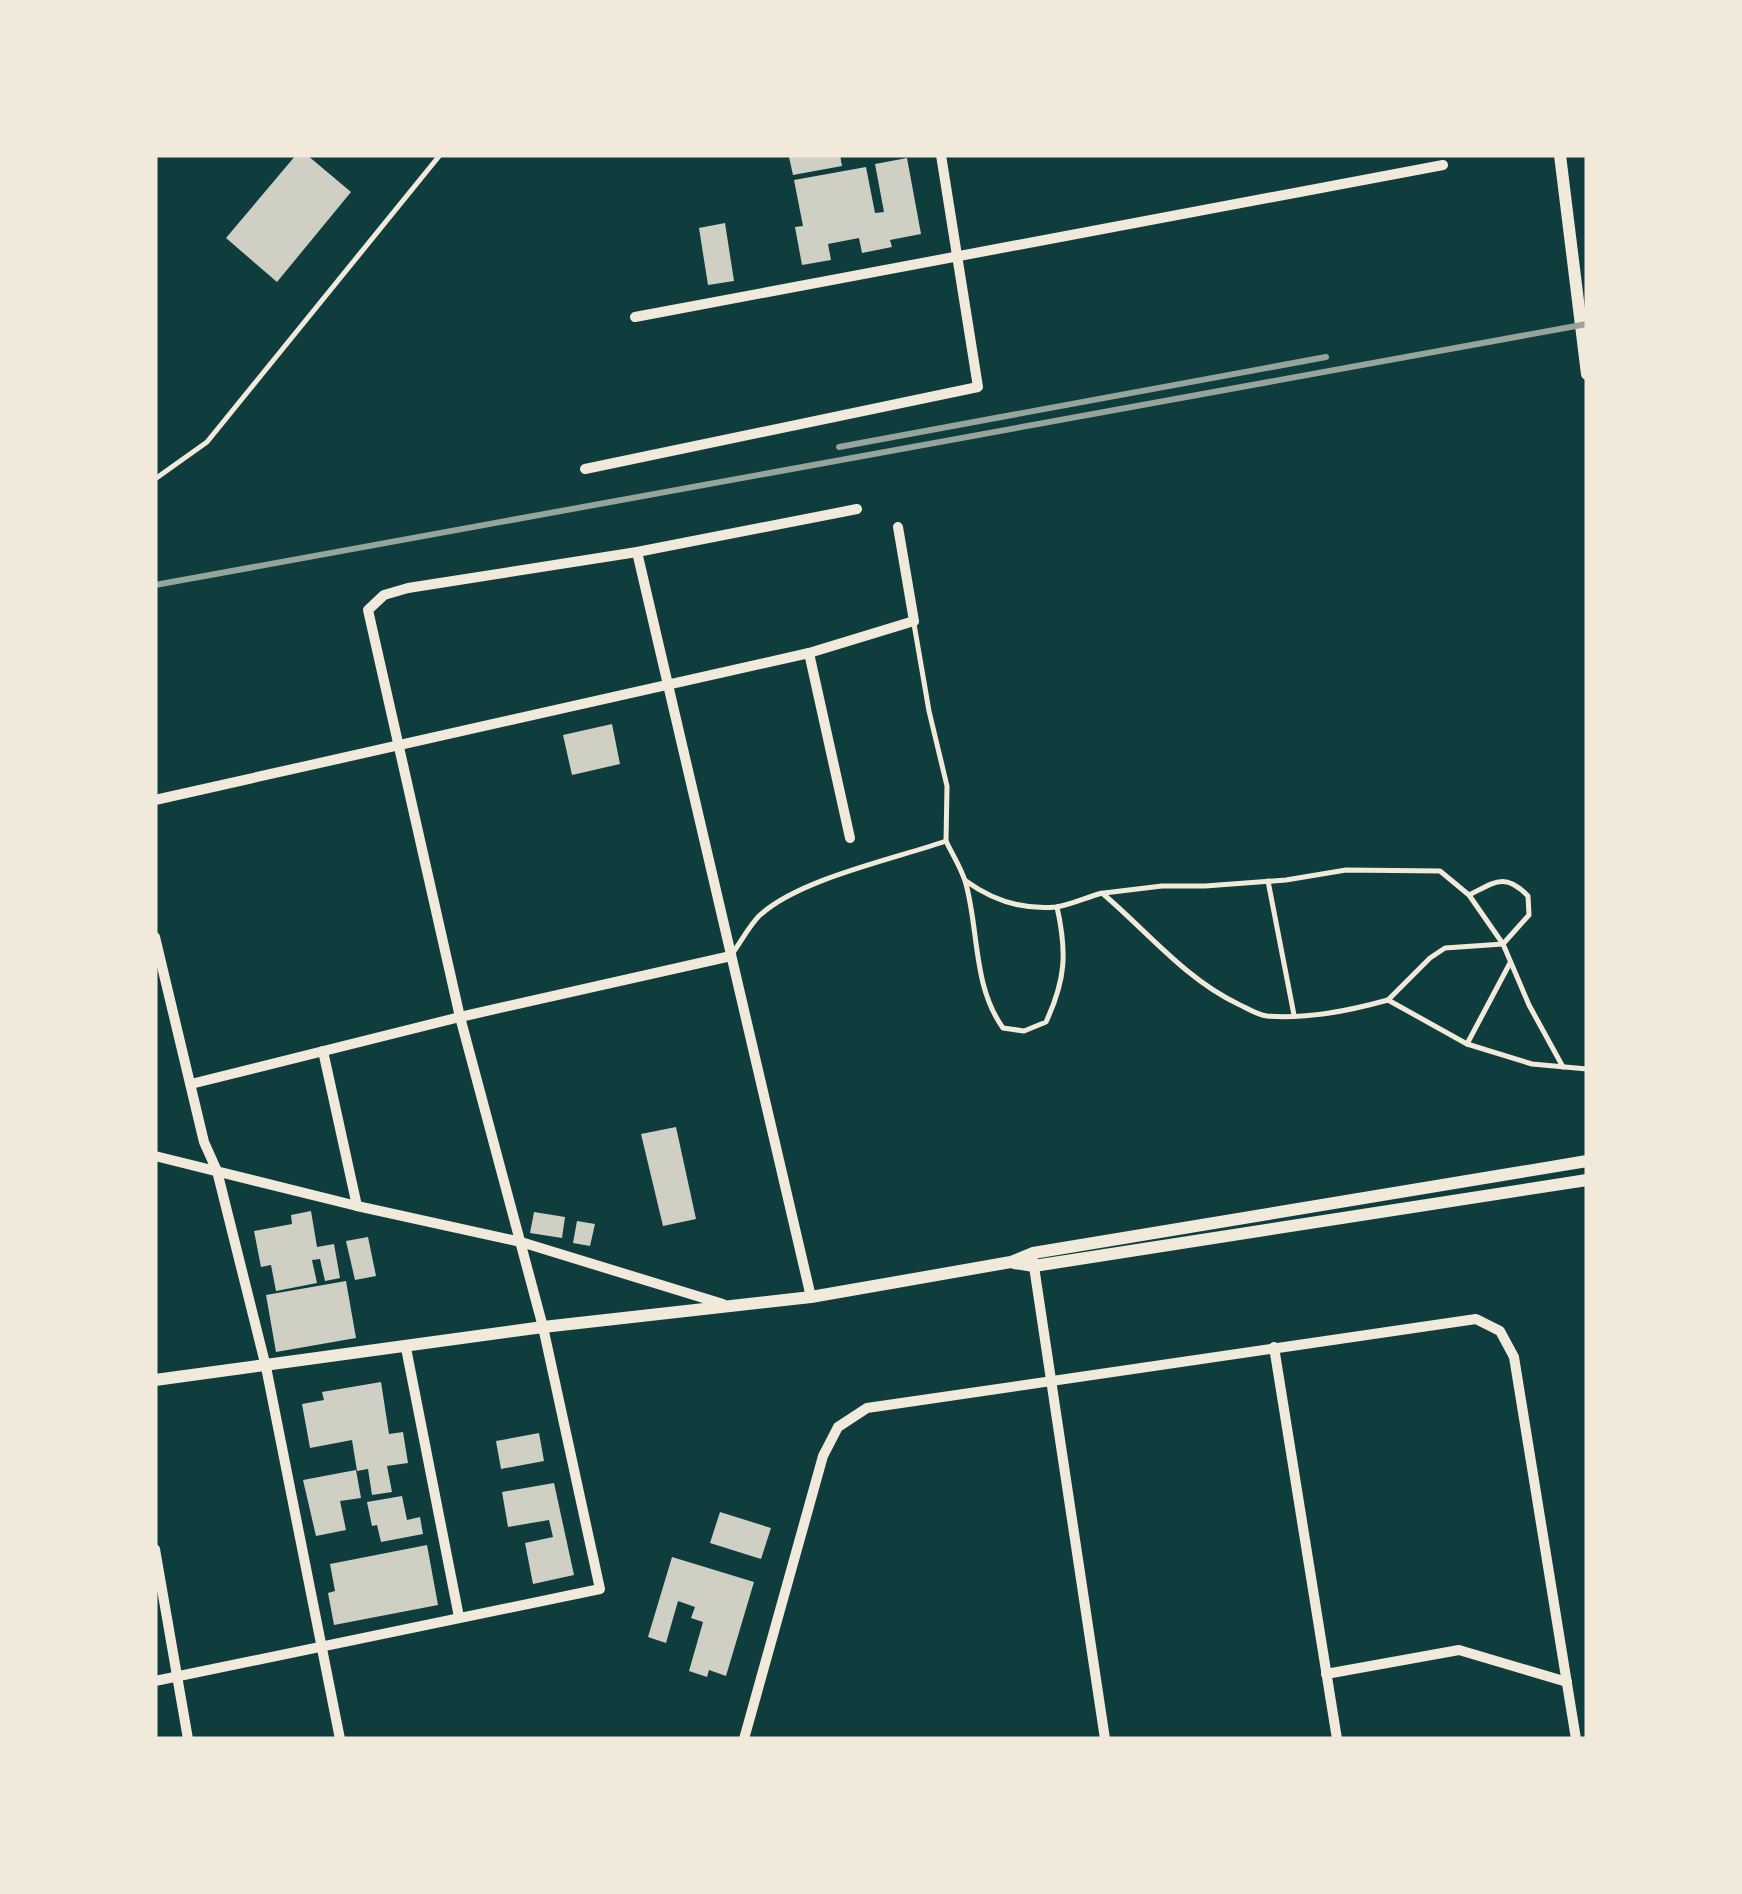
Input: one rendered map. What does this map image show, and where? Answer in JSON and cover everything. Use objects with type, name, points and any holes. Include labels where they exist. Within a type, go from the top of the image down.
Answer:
[{"type":"street","points":[[585,468],[978,386],[941,155]]},
{"type":"street","points":[[1560,155],[1587,374]]},
{"type":"street","points":[[635,317],[1443,165]]},
{"type":"street","points":[[155,1680],[600,1589],[543,1327],[460,1017],[368,610],[384,595],[408,588],[638,552],[857,510]]},
{"type":"street","points":[[155,800],[809,653],[914,621],[898,527]]},
{"type":"street","points":[[638,552],[811,1297]]},
{"type":"street","points":[[809,653],[850,838]]},
{"type":"street","points":[[156,944],[204,1142],[217,1171],[266,1367],[340,1739]]},
{"type":"street","points":[[191,1084],[460,1017],[731,956]]},
{"type":"street","points":[[322,1050],[357,1206]]},
{"type":"street","points":[[155,1156],[521,1242],[729,1306]]},
{"type":"street","points":[[155,1380],[543,1327],[811,1297],[1586,1170]]},
{"type":"street","points":[[1033,1260],[1105,1739]]},
{"type":"street","points":[[744,1739],[823,1456],[838,1427],[867,1408],[1476,1319],[1500,1331],[1514,1358],[1576,1739]]},
{"type":"street","points":[[1274,1347],[1337,1739]]},
{"type":"street","points":[[406,1348],[459,1617]]},
{"type":"street","points":[[155,1548],[188,1739]]},
{"type":"street","points":[[1326,1674],[1459,1650],[1567,1682]]},
{"type":"lane","points":[[155,479],[207,442],[440,155]]},
{"type":"lane","points":[[914,621],[947,786],[946,841],[966,881],[982,978],[991,1010],[1003,1028],[1024,1030],[1046,1022],[1060,992],[1066,946],[1057,907]]},
{"type":"lane","points":[[731,956],[759,916],[791,896],[838,876],[946,841]]},
{"type":"lane","points":[[966,881],[990,898],[1019,905],[1057,907],[1102,893],[1162,886],[1268,882],[1346,870],[1440,871],[1469,895],[1503,944],[1563,1067]]},
{"type":"lane","points":[[1102,893],[1147,932],[1179,967],[1216,993],[1262,1016],[1336,1014],[1388,1000],[1445,948],[1503,944],[1528,915],[1528,896],[1516,884],[1498,880],[1469,895]]},
{"type":"lane","points":[[1268,882],[1294,1015]]},
{"type":"lane","points":[[1467,1044],[1511,962]]},
{"type":"lane","points":[[1388,1000],[1467,1044],[1532,1064],[1587,1069]]},
{"type":"building","points":[[296,155],[307,155],[351,192],[277,282],[226,238]]},
{"type":"building","points":[[840,155],[842,166],[793,175],[789,157]]},
{"type":"building","points":[[907,158],[921,234],[890,240],[892,247],[862,253],[859,238],[828,244],[831,260],[802,265],[795,227],[803,226],[794,180],[866,167],[875,213],[884,212],[875,164]]},
{"type":"building","points":[[725,223],[734,281],[708,285],[699,228]]},
{"type":"building","points":[[612,724],[620,764],[572,775],[563,735]]},
{"type":"building","points":[[676,1127],[696,1219],[663,1226],[641,1134]]},
{"type":"building","points":[[311,1211],[317,1247],[334,1244],[340,1278],[325,1281],[320,1259],[312,1260],[317,1283],[276,1291],[271,1265],[261,1267],[254,1231],[292,1224],[291,1215]]},
{"type":"building","points":[[534,1212],[565,1217],[562,1238],[530,1233]]},
{"type":"building","points":[[577,1221],[595,1224],[590,1246],[573,1243]]},
{"type":"building","points":[[368,1237],[376,1276],[355,1280],[346,1241]]},
{"type":"building","points":[[346,1281],[356,1338],[276,1352],[266,1295]]},
{"type":"building","points":[[381,1382],[389,1434],[403,1432],[408,1463],[387,1466],[392,1492],[372,1495],[368,1469],[357,1471],[352,1440],[310,1448],[302,1404],[324,1400],[322,1392]]},
{"type":"building","points":[[539,1433],[544,1461],[501,1469],[496,1441]]},
{"type":"building","points":[[356,1470],[361,1498],[340,1501],[346,1530],[316,1536],[303,1480]]},
{"type":"building","points":[[554,1483],[574,1575],[533,1584],[525,1543],[553,1537],[549,1520],[508,1527],[502,1492]]},
{"type":"building","points":[[402,1496],[407,1520],[420,1517],[423,1534],[381,1542],[377,1525],[372,1526],[367,1502]]},
{"type":"building","points":[[720,1512],[771,1528],[761,1559],[710,1543]]},
{"type":"building","points":[[427,1545],[438,1605],[334,1625],[328,1593],[335,1591],[330,1564]]},
{"type":"building","points":[[672,1557],[754,1582],[726,1676],[709,1670],[707,1677],[689,1671],[703,1622],[691,1618],[695,1607],[678,1601],[666,1643],[648,1637]]},
{"type":"railway","points":[[155,585],[1587,324]]},
{"type":"railway","points":[[839,447],[1326,357]]}]
